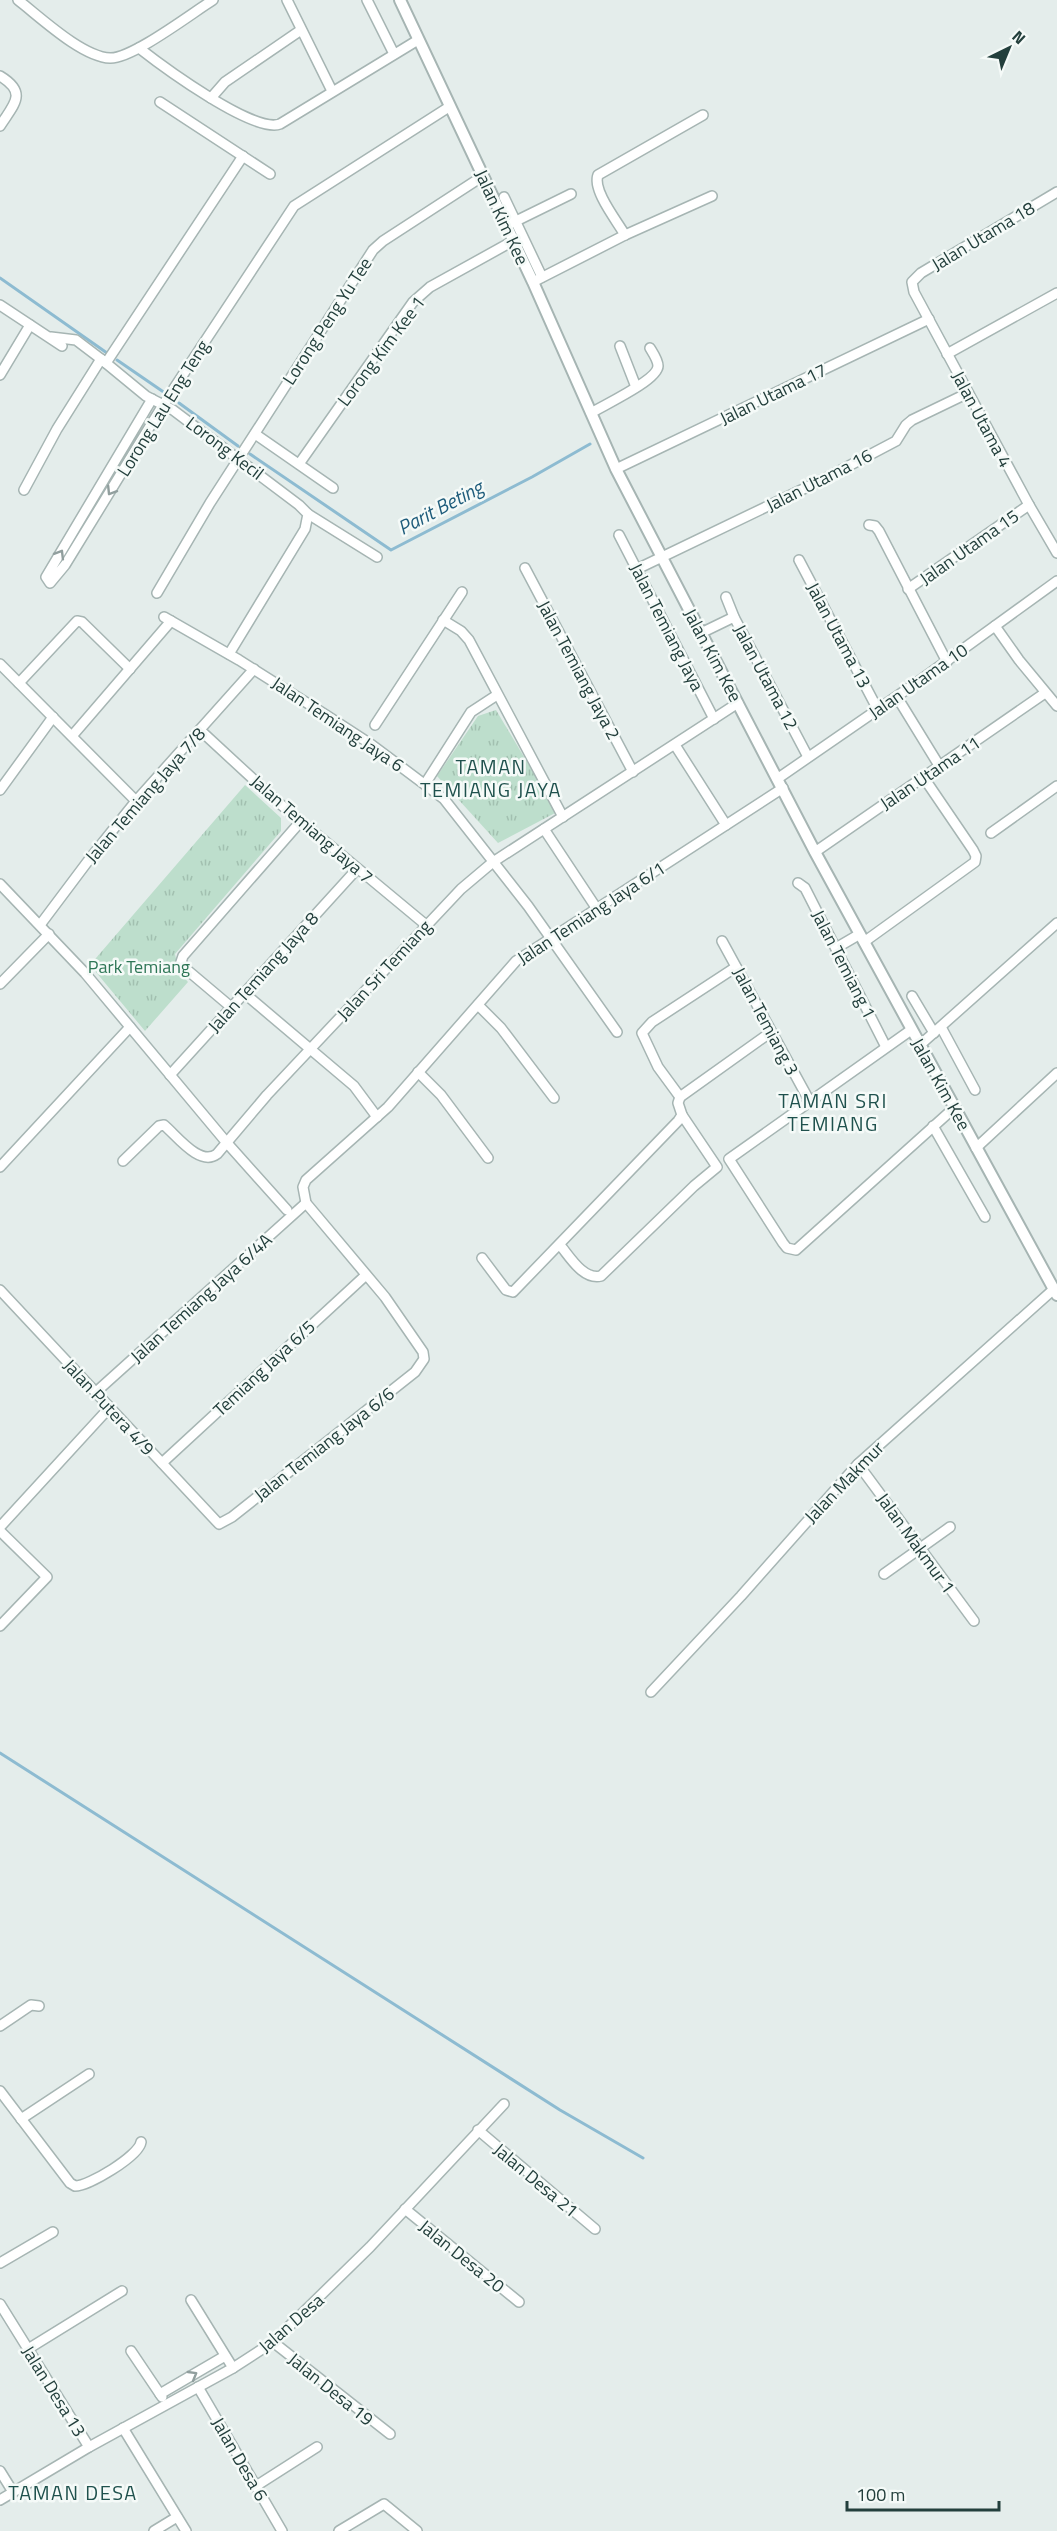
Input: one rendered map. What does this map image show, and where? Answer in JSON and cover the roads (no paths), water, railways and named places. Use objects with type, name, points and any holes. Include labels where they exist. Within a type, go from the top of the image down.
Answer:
[{"type":"street","points":[[18,0],[82,48],[97,56],[110,58],[123,56],[139,48],[213,0]]},
{"type":"street","points":[[286,0],[332,91]]},
{"type":"street","points":[[367,0],[394,54]]},
{"type":"street","name":"Jalan Kim Kee","points":[[399,0],[448,107],[483,176],[511,224],[513,241],[538,280],[616,469],[815,852],[1055,1292]]},
{"type":"street","points":[[211,98],[225,82],[302,30]]},
{"type":"street","points":[[139,48],[211,98],[263,124],[274,126],[418,40]]},
{"type":"street","points":[[0,76],[14,86],[17,93],[15,102],[0,126]]},
{"type":"street","points":[[160,102],[270,174]]},
{"type":"street","name":"Lorong Lau Eng Teng","points":[[152,399],[46,577],[50,583],[65,565],[168,399],[294,206],[448,107]]},
{"type":"street","points":[[625,235],[598,189],[596,180],[598,175],[703,115]]},
{"type":"street","points":[[24,490],[57,429],[108,358],[243,156]]},
{"type":"street","name":"Lorong Peng Yu Tee","points":[[157,593],[244,451],[373,250],[383,241],[483,176]]},
{"type":"street","name":"Jalan Utama 18","points":[[912,282],[921,273],[1057,192]]},
{"type":"street","points":[[511,224],[572,194]]},
{"type":"street","points":[[504,197],[511,224],[538,280],[625,235],[712,196]]},
{"type":"street","name":"Lorong Kim Kee 1","points":[[299,464],[413,302],[430,287],[513,241]]},
{"type":"street","name":"Jalan Utama 4","points":[[912,282],[914,292],[947,354],[1057,553]]},
{"type":"street","points":[[947,354],[1057,293]]},
{"type":"street","points":[[0,305],[62,346]]},
{"type":"street","name":"Jalan Utama 17","points":[[616,469],[929,319]]},
{"type":"street","points":[[0,375],[30,325]]},
{"type":"street","name":"Lorong Kecil","points":[[48,337],[76,340],[108,358],[152,399],[168,399],[173,410],[244,451],[308,514],[377,557]]},
{"type":"street","points":[[620,346],[636,387]]},
{"type":"street","points":[[591,412],[636,387],[656,372],[658,363],[650,348]]},
{"type":"street","name":"Jalan Utama 16","points":[[637,569],[822,480],[891,444],[896,441],[906,424],[912,420],[968,393]]},
{"type":"street","points":[[255,434],[333,488]]},
{"type":"street","name":"Jalan Utama 15","points":[[909,590],[1029,505]]},
{"type":"street","points":[[229,654],[305,529],[308,514]]},
{"type":"street","points":[[868,525],[875,526],[879,531],[947,662]]},
{"type":"street","name":"Jalan Temiang Jaya","points":[[620,535],[714,719]]},
{"type":"street","name":"Jalan Utama 13","points":[[800,560],[878,710]]},
{"type":"street","name":"Jalan Temiang Jaya 2","points":[[525,568],[633,772]]},
{"type":"street","name":"Jalan Utama 10","points":[[780,784],[808,757],[947,662],[1057,580]]},
{"type":"street","points":[[375,725],[462,592]]},
{"type":"street","name":"Jalan Utama 12","points":[[726,597],[734,617],[808,757]]},
{"type":"street","points":[[701,633],[734,617]]},
{"type":"street","name":"Jalan Temiang Jaya 6","points":[[130,669],[167,619],[254,669],[364,740],[426,784],[455,810],[617,1032]]},
{"type":"street","points":[[443,620],[469,640],[563,817]]},
{"type":"street","points":[[19,683],[77,621],[82,622],[130,669],[72,736]]},
{"type":"street","points":[[995,626],[1057,706]]},
{"type":"street","points":[[0,664],[136,801]]},
{"type":"street","name":"Jalan Temiang Jaya 7/8","points":[[40,926],[136,801],[254,669]]},
{"type":"street","name":"Jalan Utama 11","points":[[815,852],[1046,693]]},
{"type":"street","points":[[426,784],[471,712],[497,695]]},
{"type":"street","points":[[897,697],[940,767]]},
{"type":"street","name":"Jalan Sri Temiang","points":[[123,1161],[159,1126],[164,1125],[201,1157],[213,1157],[310,1049],[460,889],[493,861],[738,703]]},
{"type":"street","points":[[0,790],[53,717]]},
{"type":"street","name":"Jalan Temiang Jaya 7","points":[[200,730],[301,821],[426,925]]},
{"type":"street","points":[[675,745],[726,825]]},
{"type":"street","points":[[836,948],[862,938],[975,862],[976,856],[973,850],[924,778]]},
{"type":"street","name":"Jalan Temiang Jaya 6/1","points":[[304,1199],[303,1188],[306,1180],[377,1117],[516,961],[726,825],[780,784]]},
{"type":"street","points":[[991,833],[1057,786]]},
{"type":"street","points":[[231,1008],[186,969],[182,962],[183,956],[301,821]]},
{"type":"street","points":[[544,829],[597,909]]},
{"type":"street","name":"Jalan Temiang Jaya 8","points":[[170,1075],[357,869]]},
{"type":"street","name":"Jalan Temiang 1","points":[[798,883],[805,888],[886,1047]]},
{"type":"street","points":[[0,884],[49,934],[226,1143],[287,1210]]},
{"type":"street","points":[[920,1045],[1057,922]]},
{"type":"street","points":[[0,984],[49,934]]},
{"type":"street","name":"Jalan Temiang 3","points":[[722,941],[810,1102]]},
{"type":"street","points":[[680,1097],[658,1067],[642,1033],[652,1022],[736,967]]},
{"type":"street","points":[[244,993],[354,1086],[377,1117]]},
{"type":"street","points":[[912,996],[938,1030],[975,1090]]},
{"type":"street","points":[[478,1005],[501,1028],[554,1098]]},
{"type":"street","points":[[0,1167],[130,1027]]},
{"type":"street","points":[[911,1030],[729,1159],[783,1243],[791,1250],[799,1248],[865,1185],[954,1108]]},
{"type":"street","points":[[560,1245],[586,1275],[593,1278],[600,1276],[717,1167],[682,1115],[678,1103],[680,1097],[771,1032]]},
{"type":"street","points":[[418,1072],[441,1095],[488,1158]]},
{"type":"street","points":[[976,1149],[1057,1073]]},
{"type":"street","points":[[482,1258],[506,1290],[513,1292],[682,1115]]},
{"type":"street","points":[[933,1126],[985,1217]]},
{"type":"street","points":[[304,1199],[366,1275]]},
{"type":"street","name":"Jalan Temiang Jaya 6/4A","points":[[96,1392],[304,1199]]},
{"type":"street","name":"Jalan Temiang Jaya 6/6","points":[[219,1524],[232,1517],[415,1372],[424,1359],[423,1352],[366,1275]]},
{"type":"street","name":"Temiang Jaya 6/5","points":[[162,1463],[366,1275]]},
{"type":"street","name":"Jalan Putera 4/9","points":[[0,1290],[219,1524]]},
{"type":"street","name":"Jalan Makmur","points":[[651,1692],[741,1596],[858,1464],[1055,1292]]},
{"type":"street","points":[[0,1626],[47,1577],[0,1529],[110,1407]]},
{"type":"street","name":"Jalan Makmur 1","points":[[858,1464],[974,1621]]},
{"type":"street","points":[[884,1574],[950,1527]]},
{"type":"street","points":[[0,2026],[31,2005],[39,2006]]},
{"type":"street","points":[[21,2119],[89,2074]]},
{"type":"street","points":[[0,2091],[70,2183],[75,2186],[86,2184],[137,2152],[141,2142]]},
{"type":"street","name":"Jalan Desa","points":[[0,2500],[89,2447],[233,2368],[273,2342],[322,2297],[504,2104]]},
{"type":"street","name":"Jalan Desa 21","points":[[478,2130],[595,2229]]},
{"type":"street","name":"Jalan Desa 20","points":[[405,2209],[519,2302]]},
{"type":"street","points":[[0,2263],[53,2232]]},
{"type":"street","points":[[28,2349],[122,2290]]},
{"type":"street","points":[[191,2300],[233,2368]]},
{"type":"street","name":"Jalan Desa 13","points":[[0,2304],[89,2447]]},
{"type":"street","name":"Jalan Desa 19","points":[[273,2342],[385,2433],[390,2434]]},
{"type":"street","points":[[131,2351],[167,2404]]},
{"type":"street","points":[[160,2394],[225,2356]]},
{"type":"street","name":"Jalan Desa 6","points":[[198,2387],[282,2531]]},
{"type":"street","points":[[123,2428],[186,2531]]},
{"type":"street","points":[[256,2486],[317,2447]]},
{"type":"street","points":[[0,2471],[13,2492]]},
{"type":"street","points":[[339,2531],[384,2504],[417,2531]]},
{"type":"street","points":[[154,2531],[177,2517]]},
{"type":"waterway","name":"Parit Beting","points":[[0,278],[107,353]]},
{"type":"waterway","name":"Parit Beting","points":[[117,360],[165,393]]},
{"type":"waterway","name":"Parit Beting","points":[[179,403],[238,446]]},
{"type":"waterway","name":"Parit Beting","points":[[250,454],[391,550],[532,477],[590,444]]},
{"type":"waterway","points":[[0,1753],[560,2110],[643,2158]]},
{"type":"district","name":"TAMAN TEMIANG JAYA","points":[[491,778]]},
{"type":"district","name":"TAMAN SRI TEMIANG","points":[[833,1112]]},
{"type":"district","name":"TAMAN DESA","points":[[73,2492]]},
{"type":"park label","name":"Park Temiang","points":[[139,966]]}]
